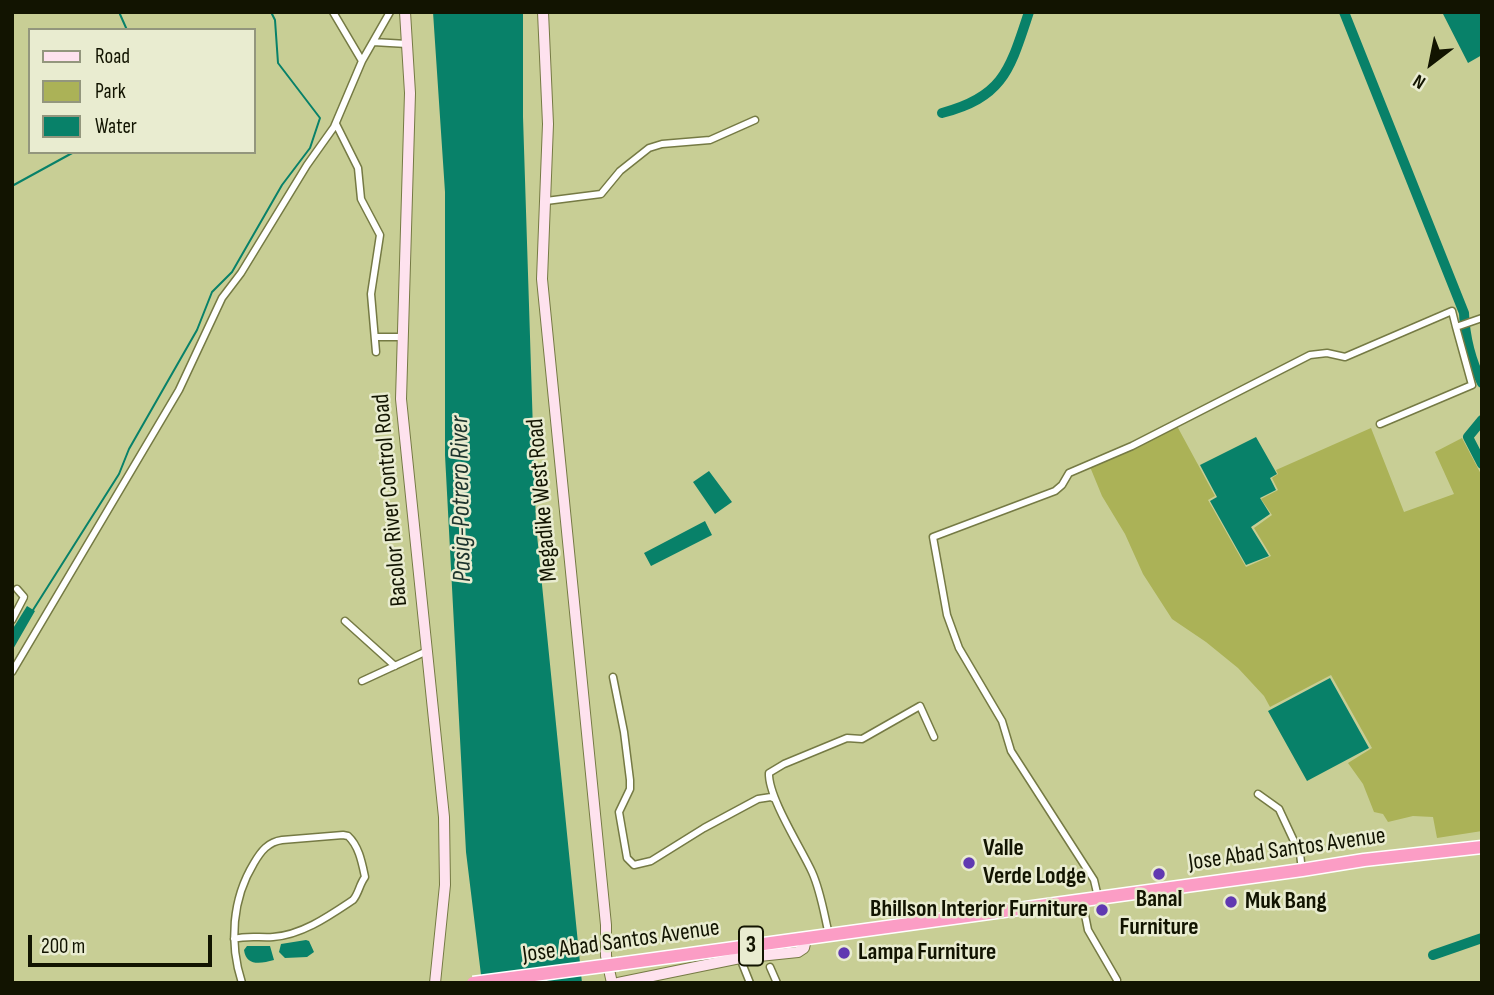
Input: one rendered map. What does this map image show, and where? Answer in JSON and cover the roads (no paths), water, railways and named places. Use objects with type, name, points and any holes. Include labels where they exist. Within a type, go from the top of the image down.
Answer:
[{"type":"highway","name":"Jose Abad Santos Avenue","points":[[473,983],[1482,846]]},
{"type":"street","points":[[333,12],[362,61]]},
{"type":"street","points":[[12,671],[179,390],[222,298],[241,273],[331,131],[362,61],[390,12]]},
{"type":"street","name":"Bacolor River Control Road","points":[[405,12],[410,104],[400,373],[402,429],[446,855],[435,983]]},
{"type":"street","name":"Megadike West Road","points":[[543,12],[548,124],[542,279],[606,925],[606,956],[612,983]]},
{"type":"street","points":[[373,41],[407,44]]},
{"type":"street","points":[[336,119],[336,127],[358,168],[361,199],[380,235],[371,294],[376,352]]},
{"type":"street","points":[[546,201],[601,194],[620,170],[649,148],[662,144],[710,140],[755,120]]},
{"type":"street","points":[[1098,897],[1094,880],[1017,761],[1007,741],[1002,721],[959,648],[947,615],[933,537],[1055,491],[1069,473],[1132,446],[1310,355],[1327,353],[1345,357],[1452,311],[1472,386],[1380,424]]},
{"type":"street","points":[[1458,326],[1482,318]]},
{"type":"street","points":[[375,337],[402,337]]},
{"type":"street","points":[[12,620],[24,597],[17,589]]},
{"type":"street","points":[[345,621],[395,666]]},
{"type":"street","points":[[362,681],[426,651]]},
{"type":"street","points":[[613,677],[630,780],[630,789],[619,812],[627,858],[634,865],[652,862],[704,828],[758,799],[771,797],[776,800]]},
{"type":"street","points":[[829,935],[813,875],[776,800],[769,773],[847,738],[862,739],[920,706],[934,737]]},
{"type":"street","points":[[1258,794],[1279,808],[1300,854],[1302,870]]},
{"type":"street","points":[[234,939],[247,936],[270,937],[300,931],[353,900],[365,877],[353,841],[343,835],[272,841],[261,852],[243,881],[239,893],[234,939],[236,965],[242,983]]},
{"type":"street","points":[[1081,899],[1088,930],[1117,980]]},
{"type":"street","points":[[618,983],[647,980],[740,958],[798,952],[804,948],[806,939]]},
{"type":"street","points":[[740,958],[750,983]]},
{"type":"street","points":[[770,967],[777,983]]},
{"type":"water","name":"Pasig-Potrero River","points":[[433,12],[523,12],[523,117],[536,525],[582,983],[482,983],[466,852],[445,455],[445,192]]},
{"type":"water","points":[[1442,12],[1482,12],[1482,55],[1468,63]]},
{"type":"water","points":[[1256,437],[1277,474],[1270,478],[1276,490],[1260,498],[1270,514],[1251,527],[1269,556],[1246,565],[1210,501],[1217,497],[1200,465]]},
{"type":"water","points":[[709,471],[732,502],[715,514],[693,482]]},
{"type":"water","points":[[705,521],[712,535],[651,566],[644,553]]},
{"type":"water","points":[[27,606],[35,611],[12,651],[12,630]]},
{"type":"water","points":[[1330,678],[1369,748],[1307,781],[1268,711]]},
{"type":"water","points":[[306,940],[314,952],[307,957],[285,958],[279,952],[281,944]]},
{"type":"water","points":[[247,946],[270,946],[274,960],[259,963],[251,961],[245,955]]},
{"type":"waterway","points":[[119,12],[126,28]]},
{"type":"waterway","points":[[33,610],[119,474],[129,449],[197,330],[212,292],[232,272],[282,185],[310,148],[320,118],[278,63],[275,20],[271,12]]},
{"type":"waterway","points":[[942,113],[979,98],[1002,78],[1016,50],[1029,12]]},
{"type":"waterway","points":[[1344,12],[1464,313],[1469,349],[1482,383]]},
{"type":"waterway","points":[[12,186],[70,154]]},
{"type":"waterway","points":[[1482,420],[1468,437],[1482,464]]},
{"type":"waterway","points":[[1433,955],[1482,938]]},
{"type":"place","name":"Valle Verde Lodge","points":[[969,863]]},
{"type":"place","name":"Banal Furniture","points":[[1159,874]]},
{"type":"place","name":"Muk Bang","points":[[1231,902]]},
{"type":"place","name":"Bhillson Interior Furniture","points":[[1102,910]]},
{"type":"place","name":"Lampa Furniture","points":[[844,953]]}]
